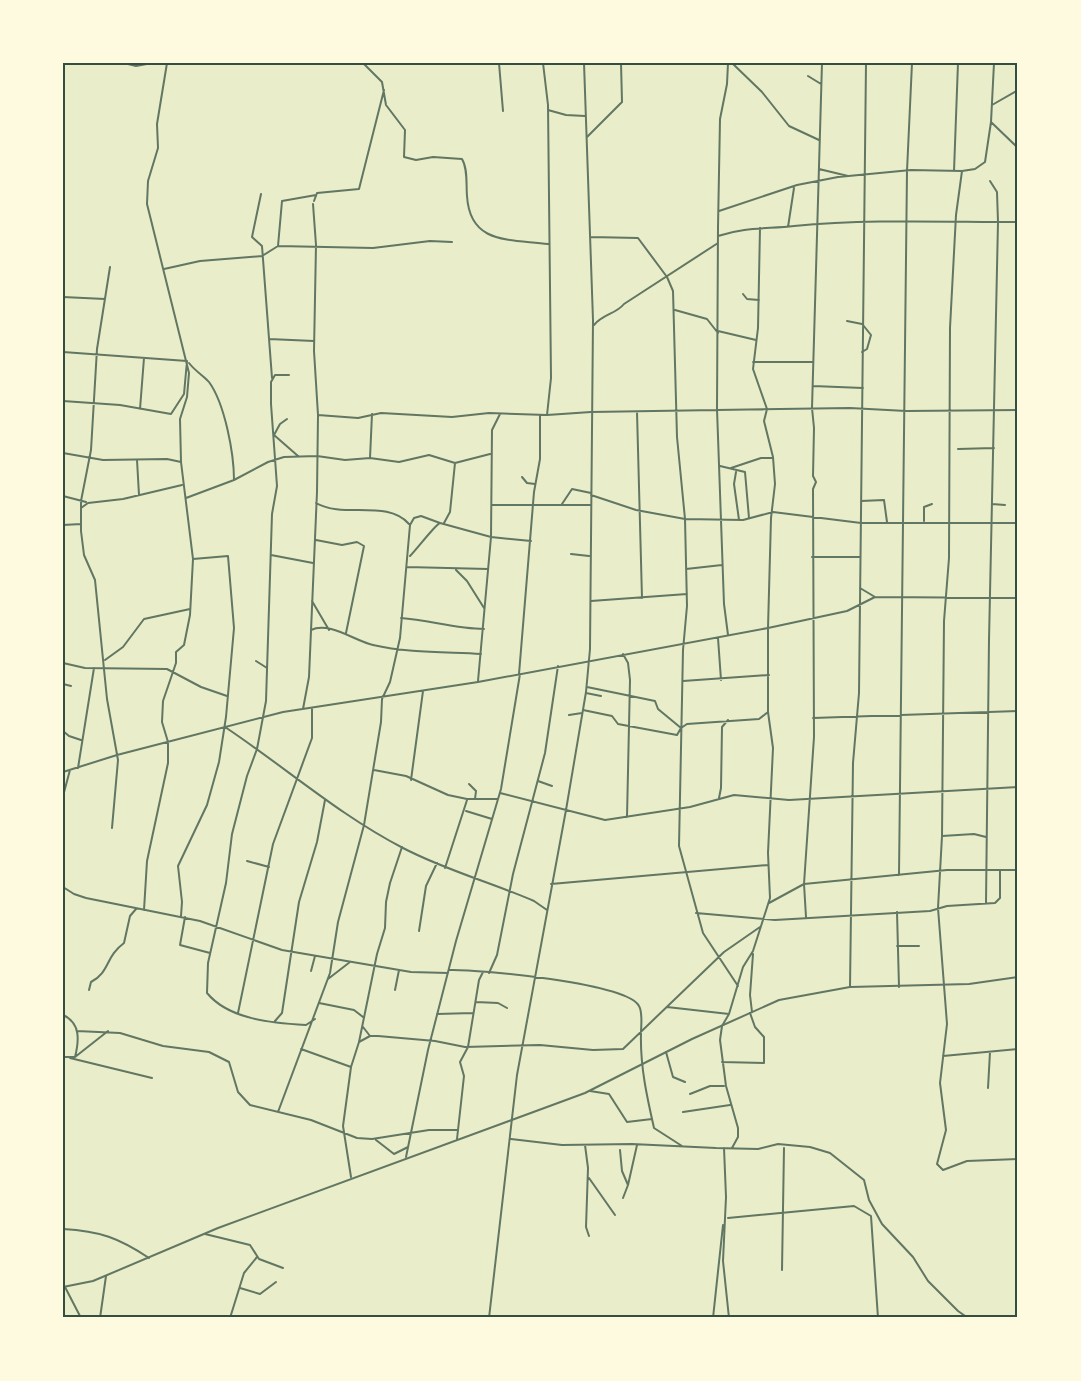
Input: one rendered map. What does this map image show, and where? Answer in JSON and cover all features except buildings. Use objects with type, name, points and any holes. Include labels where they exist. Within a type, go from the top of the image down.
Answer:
[{"type":"street","points":[[124,63],[136,66],[152,63]]},
{"type":"street","points":[[144,910],[147,861],[166,776],[168,742],[162,711],[176,652],[184,645],[190,609],[193,559],[181,462],[181,416],[189,383],[187,361],[176,327],[147,204],[148,181],[158,148],[157,124],[167,63]]},
{"type":"street","points":[[363,63],[385,87],[386,105],[405,130],[404,158],[462,159],[468,206],[477,227],[494,237],[548,244]]},
{"type":"street","points":[[499,63],[503,111]]},
{"type":"street","points":[[543,63],[548,110],[551,378],[548,415]]},
{"type":"street","points":[[489,1318],[522,1045],[566,810],[586,693],[589,660],[593,326],[584,63]]},
{"type":"street","points":[[587,137],[622,102],[621,63]]},
{"type":"street","points":[[730,63],[762,92],[789,126],[819,140]]},
{"type":"street","points":[[728,634],[717,409],[720,119],[730,63]]},
{"type":"street","points":[[806,917],[804,884],[813,718],[813,489],[816,482],[813,476],[812,408],[822,63]]},
{"type":"street","points":[[850,987],[864,409],[862,324],[866,64],[861,63]]},
{"type":"street","points":[[899,874],[907,171],[912,63]]},
{"type":"street","points":[[954,171],[958,63]]},
{"type":"street","points":[[719,211],[819,181],[907,171],[975,169],[985,162],[991,122],[994,63]]},
{"type":"street","points":[[808,76],[821,84]]},
{"type":"street","points":[[278,246],[282,201],[335,190],[359,189],[385,87]]},
{"type":"street","points":[[992,106],[1018,90]]},
{"type":"street","points":[[548,110],[566,115],[585,116]]},
{"type":"street","points":[[991,122],[1018,148]]},
{"type":"street","points":[[819,169],[850,177]]},
{"type":"street","points":[[962,171],[956,221],[950,328],[948,558],[942,714],[942,836],[938,908],[946,1024],[940,1083],[946,1130],[937,1164],[943,1170],[967,1161],[1018,1159]]},
{"type":"street","points":[[986,903],[998,222],[997,192],[990,182]]},
{"type":"street","points":[[788,227],[795,187]]},
{"type":"street","points":[[261,194],[252,237],[261,246],[262,256],[272,378],[277,491],[272,514],[267,701],[257,748],[246,776],[232,834],[217,927],[210,953],[207,993],[213,1000],[258,1020],[306,1026],[315,1019]]},
{"type":"street","points":[[303,709],[309,677],[316,503],[318,415],[314,342],[316,245],[313,202],[316,195]]},
{"type":"street","points":[[718,237],[738,230],[819,223],[908,219],[1018,222]]},
{"type":"street","points":[[722,1062],[764,1063],[764,1037],[755,1027],[751,1012],[750,987],[753,951],[769,903],[769,800],[773,748],[768,712],[768,628],[774,458],[764,421],[767,409],[754,373],[753,362],[757,340],[760,228]]},
{"type":"street","points":[[590,237],[638,238],[668,277],[673,291],[678,455],[685,519],[687,594],[678,809],[679,848],[696,913],[708,945],[738,986]]},
{"type":"street","points":[[164,269],[200,261],[262,256],[278,246],[316,245],[372,248],[452,242]]},
{"type":"street","points":[[593,326],[602,317],[619,311],[624,304],[718,243]]},
{"type":"street","points":[[110,267],[93,403],[89,458],[81,501],[81,524],[84,555],[94,573],[105,660],[107,699],[117,755],[118,778],[112,828]]},
{"type":"street","points":[[743,294],[747,299],[759,300]]},
{"type":"street","points":[[63,297],[101,300],[106,297]]},
{"type":"street","points":[[675,310],[707,319],[718,332],[757,340]]},
{"type":"street","points":[[847,321],[862,324],[869,329],[871,335],[867,349],[862,352]]},
{"type":"street","points":[[269,339],[314,342]]},
{"type":"street","points":[[63,352],[187,361],[201,377],[208,381],[224,420],[234,454],[234,480]]},
{"type":"street","points":[[140,409],[144,358]]},
{"type":"street","points":[[63,401],[167,414],[172,412],[184,394],[187,361]]},
{"type":"street","points":[[753,362],[813,362]]},
{"type":"street","points":[[272,378],[276,375],[289,375]]},
{"type":"street","points":[[813,386],[862,388]]},
{"type":"street","points":[[318,415],[358,418],[372,414],[452,417],[812,408],[906,411],[1018,410]]},
{"type":"street","points":[[637,412],[642,510],[642,598]]},
{"type":"street","points":[[370,458],[372,414]]},
{"type":"street","points":[[478,682],[485,629],[491,537],[490,454],[492,430],[500,414]]},
{"type":"street","points":[[406,1157],[437,1014],[500,793],[516,712],[535,484],[540,459],[540,415]]},
{"type":"street","points":[[274,435],[280,424],[287,419]]},
{"type":"street","points":[[274,435],[298,456]]},
{"type":"street","points":[[958,449],[994,448]]},
{"type":"street","points":[[63,453],[89,458],[181,462]]},
{"type":"street","points":[[186,498],[234,480],[276,458],[317,456],[337,460],[370,458],[399,462],[429,455],[455,463],[490,454]]},
{"type":"street","points":[[731,468],[761,458],[774,458]]},
{"type":"street","points":[[137,460],[139,495]]},
{"type":"street","points":[[409,557],[450,512],[455,463]]},
{"type":"street","points":[[719,466],[745,472],[749,518]]},
{"type":"street","points":[[736,471],[734,484],[739,520]]},
{"type":"street","points":[[522,477],[527,483],[535,484]]},
{"type":"street","points":[[63,496],[88,503],[139,495],[183,484]]},
{"type":"street","points":[[562,504],[572,489],[642,510],[685,519],[739,520],[773,512],[813,519],[861,523],[903,521],[1018,523]]},
{"type":"street","points":[[860,501],[884,500],[887,522]]},
{"type":"street","points":[[81,508],[88,503]]},
{"type":"street","points":[[316,503],[351,511],[390,512],[405,519],[410,525]]},
{"type":"street","points":[[492,505],[534,503],[590,505]]},
{"type":"street","points":[[924,521],[924,507],[932,504]]},
{"type":"street","points":[[993,504],[1005,505]]},
{"type":"street","points":[[278,1112],[301,1049],[315,1019],[327,980],[338,922],[364,825],[384,707],[382,699],[385,696],[397,648],[409,557],[410,525],[414,519],[421,516],[491,537],[531,541]]},
{"type":"street","points":[[63,525],[81,524]]},
{"type":"street","points":[[315,540],[342,545],[357,542],[364,546],[346,633]]},
{"type":"street","points":[[571,554],[590,556]]},
{"type":"street","points":[[181,916],[182,902],[178,866],[207,805],[219,762],[234,628],[230,560],[225,555],[193,559]]},
{"type":"street","points":[[271,555],[275,558],[294,558],[301,562],[313,563]]},
{"type":"street","points":[[812,557],[860,557]]},
{"type":"street","points":[[686,569],[723,565]]},
{"type":"street","points":[[407,567],[488,569]]},
{"type":"street","points":[[455,569],[467,580],[486,611]]},
{"type":"street","points":[[860,588],[875,597]]},
{"type":"street","points":[[590,602],[687,594]]},
{"type":"street","points":[[63,772],[117,755],[263,717],[478,682],[768,628],[858,606],[875,597],[1018,598]]},
{"type":"street","points":[[311,600],[329,630]]},
{"type":"street","points":[[105,660],[123,647],[144,619],[190,609]]},
{"type":"street","points":[[401,618],[425,619],[463,629],[485,629]]},
{"type":"street","points":[[311,630],[317,627],[346,633],[370,645],[481,654]]},
{"type":"street","points":[[718,636],[721,680]]},
{"type":"street","points":[[622,654],[628,663],[630,695],[627,817]]},
{"type":"street","points":[[256,661],[267,668]]},
{"type":"street","points":[[63,663],[94,668],[161,668],[201,687],[227,696]]},
{"type":"street","points":[[489,973],[496,955],[531,801],[548,738],[558,666]]},
{"type":"street","points":[[78,768],[91,701],[94,668]]},
{"type":"street","points":[[683,681],[769,675]]},
{"type":"street","points":[[63,684],[72,686]]},
{"type":"street","points":[[586,686],[655,702],[658,709],[681,728]]},
{"type":"street","points":[[411,780],[423,691]]},
{"type":"street","points":[[586,693],[601,696]]},
{"type":"street","points":[[238,1013],[273,844],[312,738],[312,708]]},
{"type":"street","points":[[813,718],[1018,711]]},
{"type":"street","points":[[569,715],[582,712],[610,715],[618,724],[677,735],[687,724],[759,719],[768,712]]},
{"type":"street","points":[[719,798],[722,788],[722,727],[728,720]]},
{"type":"street","points":[[224,726],[325,799],[402,848],[445,868],[534,901],[547,910]]},
{"type":"street","points":[[63,731],[72,738],[82,740]]},
{"type":"street","points":[[63,796],[70,770]]},
{"type":"street","points":[[373,770],[411,780],[448,795],[467,799],[498,799]]},
{"type":"street","points":[[538,781],[552,786]]},
{"type":"street","points":[[469,784],[476,791],[475,799]]},
{"type":"street","points":[[500,793],[604,820],[678,809],[734,795],[769,800],[1018,787]]},
{"type":"street","points":[[276,1021],[282,1013],[299,902],[317,842],[325,799]]},
{"type":"street","points":[[445,868],[467,799]]},
{"type":"street","points":[[465,810],[492,819]]},
{"type":"street","points":[[942,836],[974,834],[986,837]]},
{"type":"street","points":[[351,1177],[344,1132],[344,1115],[351,1067],[387,921],[387,897],[402,848]]},
{"type":"street","points":[[247,861],[269,867]]},
{"type":"street","points":[[419,931],[426,886],[437,863]]},
{"type":"street","points":[[551,884],[768,865]]},
{"type":"street","points":[[696,913],[762,919],[850,916],[986,903],[999,900],[1000,870]]},
{"type":"street","points":[[769,903],[804,884],[940,871],[1018,870]]},
{"type":"street","points":[[63,887],[74,894],[185,917],[292,952],[331,960],[399,970],[483,972],[534,977],[586,985],[630,997],[640,1007],[642,1064],[652,1119],[657,1132],[685,1147]]},
{"type":"street","points":[[89,990],[91,982],[105,971],[113,951],[124,943],[130,916],[137,908]]},
{"type":"street","points":[[897,911],[898,987]]},
{"type":"street","points":[[185,917],[180,945],[210,953]]},
{"type":"street","points":[[359,1042],[370,1036],[431,1040],[468,1047],[522,1045],[593,1050],[621,1049],[626,1047],[641,1029],[668,1007],[718,958],[760,927]]},
{"type":"street","points":[[897,946],[919,946]]},
{"type":"street","points":[[732,1148],[739,1132],[730,1105],[722,1062],[722,1026],[729,1014],[743,967],[753,951]]},
{"type":"street","points":[[311,972],[315,956]]},
{"type":"street","points":[[327,980],[350,963]]},
{"type":"street","points":[[396,990],[399,970]]},
{"type":"street","points":[[457,1139],[464,1076],[460,1062],[468,1047],[483,972]]},
{"type":"street","points":[[80,1317],[64,1287],[93,1281],[351,1177],[513,1120],[587,1091],[751,1012],[791,997],[850,987],[981,983],[1018,977]]},
{"type":"street","points":[[476,1002],[498,1003],[507,1008]]},
{"type":"street","points":[[319,1004],[358,1012],[363,1018]]},
{"type":"street","points":[[668,1007],[729,1014]]},
{"type":"street","points":[[437,1014],[473,1013]]},
{"type":"street","points":[[63,1015],[72,1020],[77,1031],[75,1057]]},
{"type":"street","points":[[362,1026],[370,1036]]},
{"type":"street","points":[[77,1031],[108,1031],[163,1046],[209,1052],[219,1056],[231,1066],[235,1087],[247,1103],[357,1138],[374,1139],[411,1132],[459,1130]]},
{"type":"street","points":[[70,1058],[75,1057],[108,1031]]},
{"type":"street","points":[[301,1049],[351,1067]]},
{"type":"street","points":[[943,1056],[1018,1049]]},
{"type":"street","points":[[666,1052],[673,1077],[685,1082]]},
{"type":"street","points":[[988,1088],[990,1052]]},
{"type":"street","points":[[63,1057],[152,1078]]},
{"type":"street","points":[[690,1094],[710,1086],[726,1086]]},
{"type":"street","points":[[587,1091],[609,1094],[627,1122],[652,1119]]},
{"type":"street","points":[[683,1112],[730,1105]]},
{"type":"street","points":[[374,1139],[394,1154],[402,1152],[410,1144]]},
{"type":"street","points":[[511,1139],[585,1145],[637,1144],[759,1149],[778,1144],[810,1147],[837,1157],[864,1180],[868,1200],[882,1224],[914,1257],[924,1277],[968,1318]]},
{"type":"street","points":[[623,1198],[636,1160],[637,1144]]},
{"type":"street","points":[[585,1145],[588,1176],[586,1227],[589,1236]]},
{"type":"street","points":[[724,1148],[723,1261],[729,1318]]},
{"type":"street","points":[[782,1270],[784,1148]]},
{"type":"street","points":[[620,1150],[622,1171],[628,1185]]},
{"type":"street","points":[[588,1176],[615,1215]]},
{"type":"street","points":[[728,1218],[854,1206],[872,1216],[878,1318]]},
{"type":"street","points":[[713,1318],[724,1215]]},
{"type":"street","points":[[63,1229],[104,1233],[120,1239],[149,1258]]},
{"type":"street","points":[[205,1234],[250,1245],[256,1257],[263,1262],[282,1268]]},
{"type":"street","points":[[230,1318],[244,1273],[256,1257]]},
{"type":"street","points":[[100,1318],[106,1275]]},
{"type":"street","points":[[240,1288],[260,1294],[276,1282]]}]
